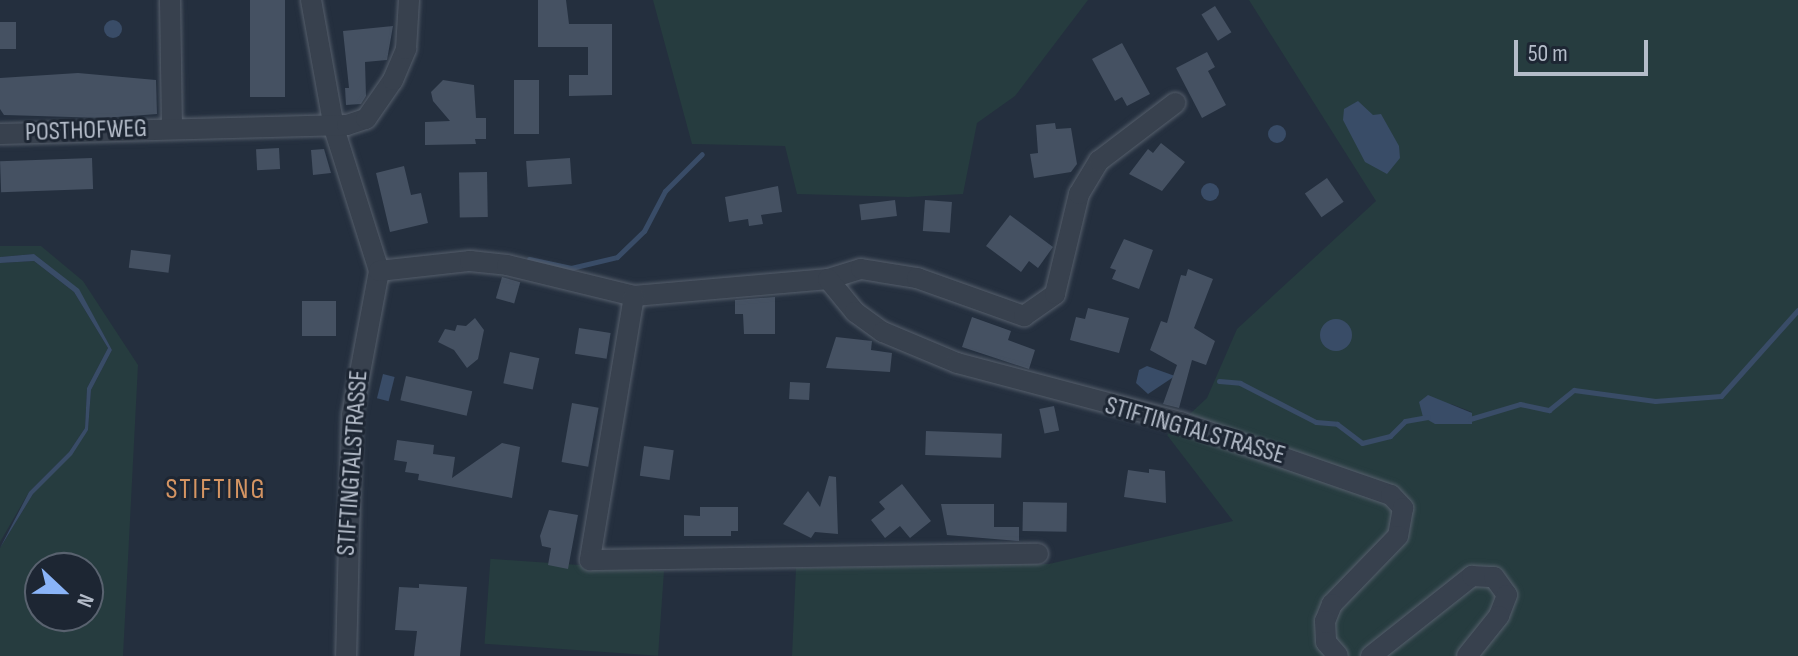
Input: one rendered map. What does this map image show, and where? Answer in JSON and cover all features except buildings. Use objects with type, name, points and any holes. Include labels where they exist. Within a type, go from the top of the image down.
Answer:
[{"type":"street","name":"POSTHOFWEG","points":[[170,0],[172,127]]},
{"type":"street","name":"STIFTINGTALSTRASSE","points":[[311,0],[334,128],[379,271],[352,415],[346,656]]},
{"type":"street","points":[[334,128],[366,119],[393,80],[406,49],[409,0]]},
{"type":"street","points":[[379,271],[438,262],[495,263],[634,296],[828,279],[861,269],[917,278],[1024,316],[1040,309],[1055,294],[1079,194],[1099,161],[1175,103]]},
{"type":"street","name":"POSTHOFWEG","points":[[0,134],[172,127],[334,128]]},
{"type":"street","name":"STIFTINGTALSTRASSE","points":[[828,279],[855,312],[883,332],[957,363],[1180,422],[1391,495],[1403,508],[1398,536],[1332,604],[1325,621],[1326,642],[1338,656]]},
{"type":"street","points":[[634,296],[590,560],[1038,554]]},
{"type":"street","points":[[1371,656],[1472,576],[1494,577],[1507,595],[1499,616],[1467,656]]},
{"type":"green space","points":[[653,0],[1088,0],[1015,96],[977,123],[963,194],[908,197],[797,194],[785,146],[692,144]]},
{"type":"green space","points":[[1249,0],[1798,0],[1798,656],[792,656],[796,568],[1049,564],[1233,521],[1167,435],[1207,398],[1237,329],[1376,201]],"holes":[[[1451,404],[1472,412],[1425,417]]]},
{"type":"green space","points":[[0,246],[41,246],[83,281],[138,365],[123,656],[0,656],[0,548],[33,494],[88,430],[91,390],[112,350],[78,289],[34,254],[0,257]]},
{"type":"green space","points":[[34,261],[74,292],[108,348],[87,388],[85,428],[69,452],[29,492],[0,542],[0,263]]},
{"type":"green space","points":[[490,559],[664,571],[658,656],[484,644]]},
{"type":"water","points":[[113,20],[122,29],[113,38],[104,29]]},
{"type":"water","points":[[1358,101],[1373,115],[1381,114],[1399,146],[1400,158],[1387,174],[1365,162],[1343,120],[1344,109]]},
{"type":"water","points":[[1273,125],[1281,125],[1286,134],[1284,141],[1273,143],[1268,138],[1268,130]]},
{"type":"water","points":[[1206,183],[1214,183],[1219,192],[1217,199],[1206,201],[1201,196],[1201,188]]},
{"type":"water","points":[[34,254],[79,289],[112,350],[91,390],[88,430],[72,455],[33,494],[0,548],[29,492],[69,452],[85,428],[87,388],[108,348],[74,292],[34,261],[0,263],[0,257]]},
{"type":"water","points":[[1336,319],[1348,323],[1352,335],[1348,347],[1336,351],[1324,347],[1320,335],[1324,323]]},
{"type":"water","points":[[1147,366],[1175,376],[1148,394],[1136,383],[1139,370]]},
{"type":"water","points":[[383,374],[395,377],[389,401],[377,398]]},
{"type":"water","points":[[1428,395],[1472,413],[1472,424],[1435,424],[1423,417],[1419,402]]},
{"type":"waterway","points":[[529,259],[571,268],[617,257],[644,231],[665,191],[702,154]]},
{"type":"waterway","points":[[1470,419],[1520,404],[1549,410],[1574,390],[1655,401],[1721,396],[1798,310]]},
{"type":"waterway","points":[[1219,381],[1240,383],[1316,422],[1337,424],[1362,443],[1390,436],[1405,421],[1428,417]]},
{"type":"district","name":"STIFTING","points":[[216,490]]}]
